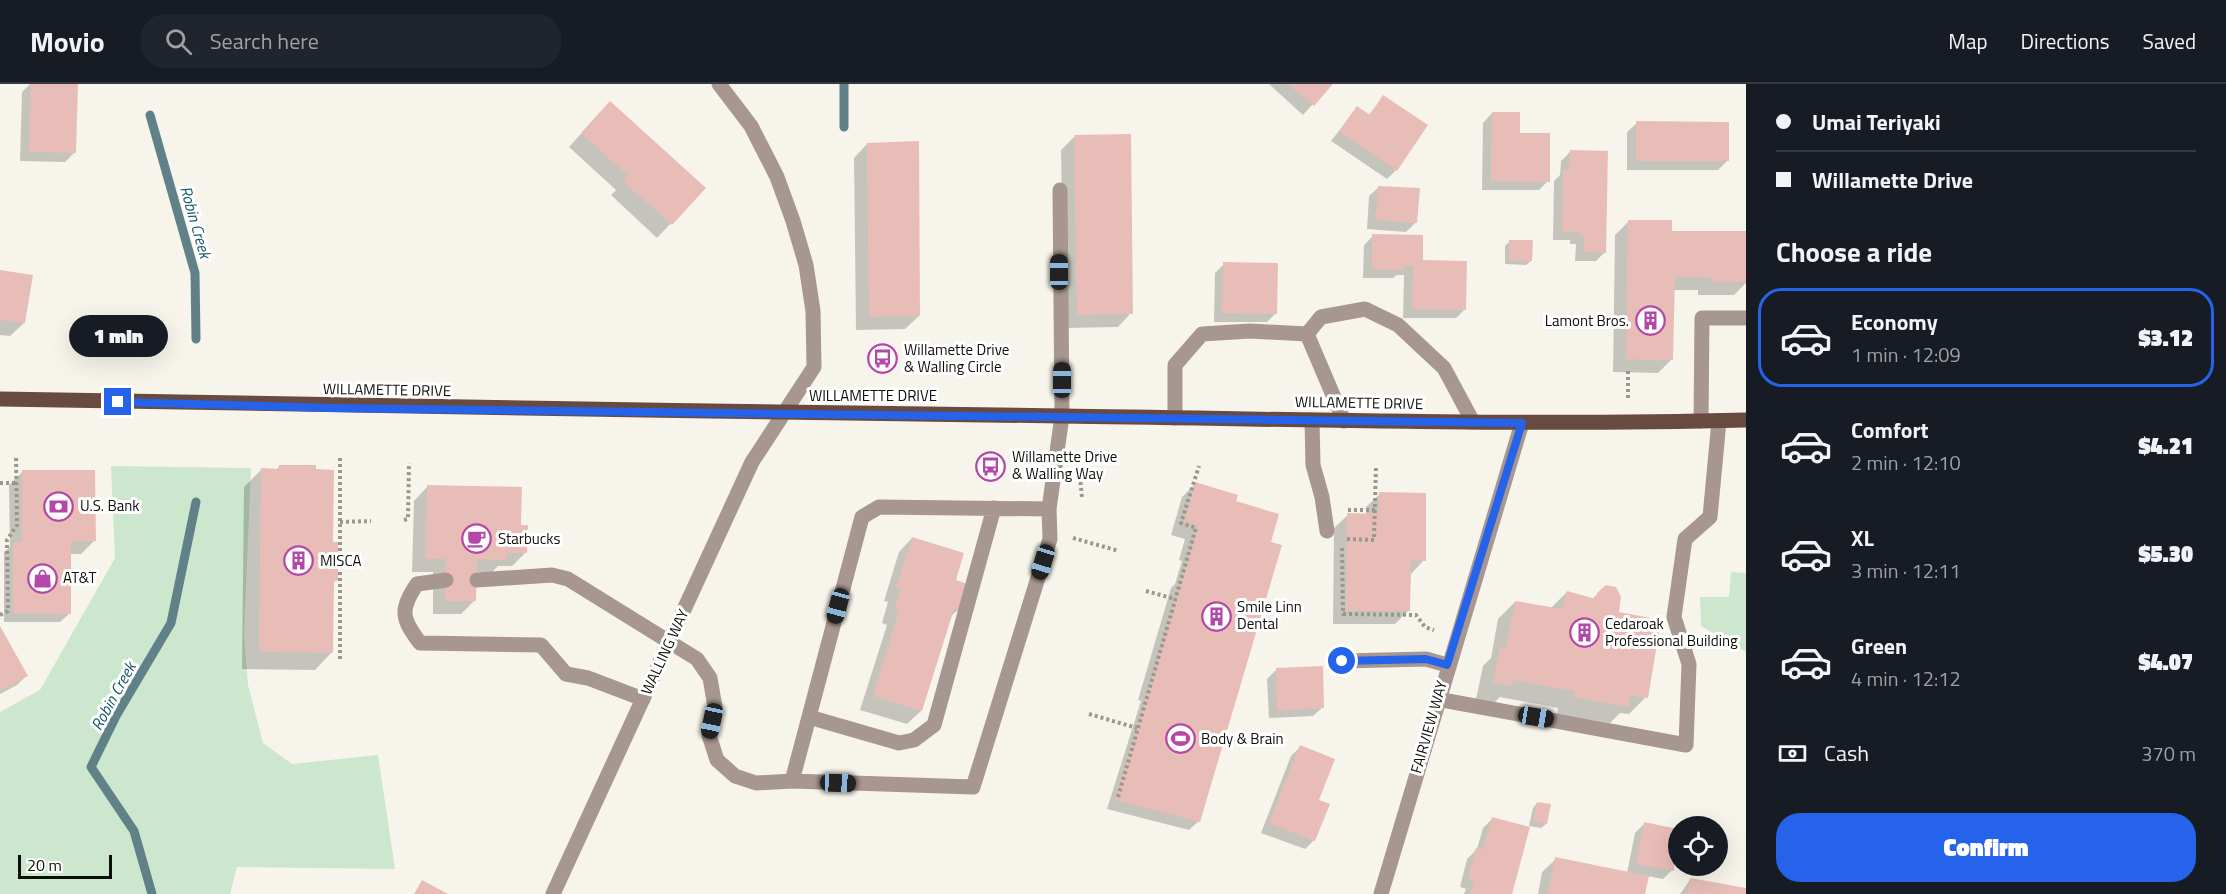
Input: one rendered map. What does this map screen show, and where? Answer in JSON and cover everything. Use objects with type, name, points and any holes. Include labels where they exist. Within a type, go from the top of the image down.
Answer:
[{"type":"main road","name":"WILLAMETTE DRIVE","points":[[0,399],[783,414],[1344,421],[1522,423],[1746,420]]},
{"type":"street","name":"WALLING WAY","points":[[553,894],[752,462],[814,367],[813,311],[806,264],[777,177],[751,126],[719,84]]},
{"type":"street","points":[[477,580],[552,575],[568,579],[697,659],[710,678],[715,707],[709,735],[717,760],[735,776],[756,783],[973,787],[1050,539],[1049,509],[1062,416],[1060,190]]},
{"type":"street","points":[[1307,334],[1321,317],[1365,309],[1398,325],[1444,368],[1473,422]]},
{"type":"street","points":[[1701,421],[1702,318],[1746,318]]},
{"type":"street","points":[[1175,418],[1175,365],[1202,334],[1250,331],[1307,334]]},
{"type":"street","points":[[1307,334],[1344,421]]},
{"type":"street","points":[[1312,420],[1313,465],[1322,497],[1327,531]]},
{"type":"street","points":[[1437,699],[1686,745],[1689,664],[1674,617],[1685,539],[1710,517],[1719,421]]},
{"type":"street","name":"FAIRVIEW WAY","points":[[1381,894],[1447,665],[1522,423]]},
{"type":"street","points":[[792,782],[861,517],[879,507],[1049,509]]},
{"type":"street","points":[[809,717],[899,743],[914,740],[934,725],[993,508]]},
{"type":"street","points":[[446,580],[417,584],[405,601],[406,624],[420,643],[541,645],[566,674],[588,678],[643,699]]},
{"type":"street","points":[[1342,661],[1426,659],[1447,665]]},
{"type":"path","points":[[0,615],[8,611],[8,540],[16,525],[16,455]]},
{"type":"path","points":[[340,458],[340,658]]},
{"type":"path","points":[[404,520],[408,519],[409,463]]},
{"type":"path","points":[[1376,465],[1374,540],[1342,539],[1343,614],[1416,615],[1425,627],[1434,630]]},
{"type":"path","points":[[1079,466],[1082,498]]},
{"type":"path","points":[[1118,797],[1196,528],[1181,523],[1199,466]]},
{"type":"path","points":[[0,483],[16,483]]},
{"type":"path","points":[[1348,510],[1375,510]]},
{"type":"path","points":[[340,522],[371,521]]},
{"type":"path","points":[[1073,537],[1119,551]]},
{"type":"path","points":[[1146,591],[1175,599]]},
{"type":"path","points":[[1089,714],[1137,728]]},
{"type":"green space","points":[[111,466],[251,468],[244,635],[248,685],[263,743],[292,764],[378,755],[395,869],[237,867],[230,894],[0,894],[0,712],[40,690],[115,558]]},
{"type":"green space","points":[[1731,572],[1746,573],[1746,652],[1701,626],[1700,597],[1729,597]]},
{"type":"building","points":[[31,84],[78,84],[76,153],[29,152]]},
{"type":"building","points":[[1288,84],[1333,84],[1314,106]]},
{"type":"building","points":[[1383,95],[1428,125],[1397,171],[1339,131],[1357,106],[1370,115]]},
{"type":"building","points":[[610,101],[706,188],[672,225],[623,181],[628,175],[581,133]]},
{"type":"building","points":[[1492,112],[1520,112],[1520,133],[1550,133],[1550,182],[1491,181]]},
{"type":"building","points":[[1636,121],[1729,122],[1729,161],[1636,161]]},
{"type":"building","points":[[1131,134],[1133,314],[1077,315],[1074,135]]},
{"type":"building","points":[[919,141],[920,316],[869,317],[867,143]]},
{"type":"building","points":[[1570,150],[1608,151],[1606,253],[1584,252],[1585,235],[1579,235],[1579,232],[1562,232],[1563,170],[1569,170]]},
{"type":"building","points":[[1378,186],[1420,188],[1417,223],[1376,220]]},
{"type":"building","name":"Lamont Bros.","points":[[1628,220],[1672,220],[1672,231],[1746,231],[1746,282],[1711,282],[1711,277],[1675,277],[1673,360],[1626,359]]},
{"type":"building","points":[[1372,234],[1423,235],[1423,260],[1467,261],[1466,310],[1412,309],[1413,266],[1404,266],[1404,270],[1372,269]]},
{"type":"building","points":[[1509,240],[1533,240],[1532,261],[1509,261]]},
{"type":"building","points":[[1223,262],[1278,263],[1277,314],[1222,313]]},
{"type":"building","points":[[0,270],[33,275],[25,323],[0,320]]},
{"type":"building","name":"MISCA","points":[[279,465],[316,465],[316,469],[334,470],[333,542],[338,542],[338,581],[334,580],[333,653],[259,652],[261,468],[279,469]]},
{"type":"building","points":[[22,470],[95,470],[96,541],[71,541],[71,614],[13,613],[13,542],[22,542]]},
{"type":"building","points":[[1195,482],[1238,495],[1236,501],[1279,514],[1271,542],[1282,545],[1200,822],[1115,800],[1198,526],[1183,522]]},
{"type":"building","name":"Starbucks","points":[[427,485],[522,487],[521,525],[528,525],[527,553],[506,553],[506,560],[477,559],[476,601],[445,601],[446,559],[425,559]]},
{"type":"building","points":[[1379,492],[1426,493],[1426,561],[1411,561],[1410,611],[1346,611],[1347,513],[1379,514]]},
{"type":"building","points":[[912,537],[964,553],[956,580],[967,584],[959,611],[954,609],[922,711],[873,696],[899,611],[894,610],[901,589],[896,588]]},
{"type":"building","name":"Cedaroak Professional Building","points":[[1606,585],[1616,587],[1621,597],[1619,612],[1661,620],[1648,698],[1630,695],[1628,707],[1573,697],[1575,691],[1513,680],[1512,686],[1493,682],[1500,647],[1506,647],[1515,601],[1562,609],[1567,591],[1596,599],[1597,593]]},
{"type":"building","points":[[0,626],[28,676],[0,691]]},
{"type":"building","points":[[1323,666],[1324,708],[1277,710],[1276,668]]},
{"type":"building","points":[[1300,745],[1335,759],[1319,800],[1330,804],[1315,841],[1269,823]]},
{"type":"building","points":[[1537,802],[1551,804],[1547,824],[1533,822]]},
{"type":"building","points":[[1492,817],[1530,827],[1512,894],[1470,894],[1474,880],[1468,878],[1476,848],[1483,850]]},
{"type":"building","points":[[1644,822],[1668,827],[1668,870],[1636,864]]},
{"type":"building","points":[[1555,857],[1649,876],[1645,894],[1548,894]]},
{"type":"building","points":[[1690,878],[1746,888],[1746,894],[1687,894]]},
{"type":"building","points":[[422,880],[448,894],[414,894]]},
{"type":"waterway","points":[[844,84],[844,127]]},
{"type":"waterway","name":"Robin Creek","points":[[150,115],[195,273],[196,339]]},
{"type":"waterway","name":"Robin Creek","points":[[152,894],[134,831],[91,767],[116,716],[171,623],[196,502]]},
{"type":"place","name":"Lamont Bros.","points":[[1650,321]]},
{"type":"place","name":"Willamette Drive & Walling Circle","points":[[883,359]]},
{"type":"place","name":"Willamette Drive & Walling Way","points":[[991,466]]},
{"type":"place","name":"U.S. Bank","points":[[59,506]]},
{"type":"place","name":"Starbucks","points":[[477,539]]},
{"type":"place","name":"MISCA","points":[[299,561]]},
{"type":"place","name":"AT&T","points":[[42,578]]},
{"type":"place","name":"Smile Linn Dental","points":[[1216,616]]},
{"type":"place","name":"Cedaroak Professional Building","points":[[1584,633]]},
{"type":"place","name":"Body & Brain","points":[[1180,739]]},
{"type":"route","points":[[118,402],[332,408],[1522,423],[1447,665],[1426,659],[1342,661]]}]
